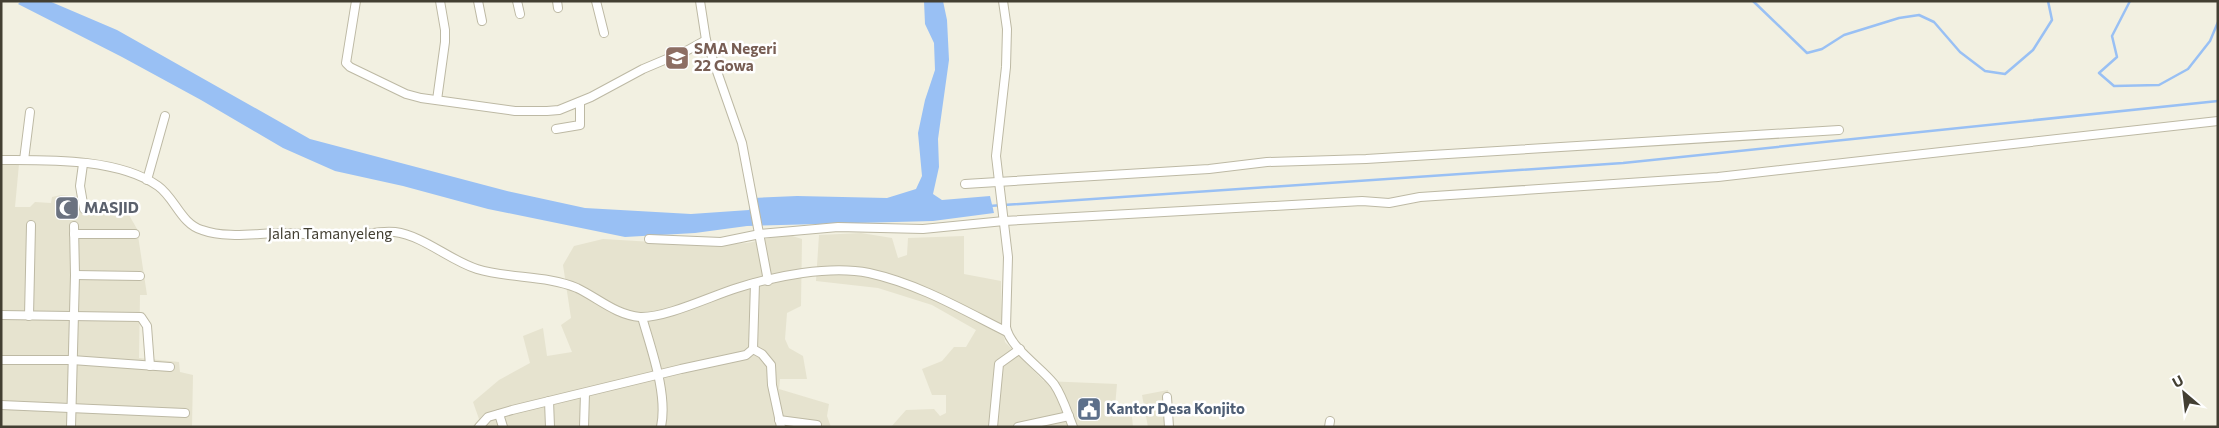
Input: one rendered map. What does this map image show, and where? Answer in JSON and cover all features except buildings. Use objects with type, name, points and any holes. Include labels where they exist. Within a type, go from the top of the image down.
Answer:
[{"type":"street","points":[[356,1],[348,65],[406,94],[436,100],[515,110],[559,110],[580,102],[706,40]]},
{"type":"street","points":[[436,100],[445,42],[440,1]]},
{"type":"street","points":[[478,1],[482,21]]},
{"type":"street","points":[[517,1],[520,14]]},
{"type":"street","points":[[596,1],[604,33]]},
{"type":"street","points":[[700,1],[706,40],[742,143],[768,281]]},
{"type":"street","points":[[1003,1],[1007,46],[1004,98],[996,156],[1008,257],[1007,332],[1020,350],[1053,383],[1061,395],[1073,427]]},
{"type":"street","points":[[556,129],[580,125],[580,102]]},
{"type":"street","points":[[24,160],[30,112]]},
{"type":"street","points":[[147,180],[165,116]]},
{"type":"street","points":[[649,239],[721,242],[759,232],[854,226],[916,229],[1004,218],[1362,201],[1389,203],[1420,197],[1690,179],[2218,121]]},
{"type":"street","points":[[965,184],[998,184],[1209,169],[1267,162],[1376,158],[1839,130]]},
{"type":"street","name":"Jalan Tamanyeleng","points":[[1,160],[113,167],[147,180],[163,190],[193,226],[207,232],[242,235],[283,233],[343,236],[395,232],[418,240],[475,268],[495,273],[562,283],[577,288],[609,307],[642,317],[670,311],[754,283],[836,270],[869,273],[920,289],[1007,332]]},
{"type":"street","points":[[83,164],[80,186],[84,209]]},
{"type":"street","points":[[29,316],[31,225]]},
{"type":"street","points":[[71,427],[70,407],[75,275],[74,230],[134,234]]},
{"type":"street","points":[[75,275],[140,276]]},
{"type":"street","points":[[479,427],[488,417],[499,414],[746,355],[753,349],[754,283]]},
{"type":"street","points":[[1,316],[141,317],[147,326],[150,366]]},
{"type":"street","points":[[642,317],[657,375],[663,411],[661,427]]},
{"type":"street","points":[[753,349],[762,354],[771,365],[778,424],[817,425]]},
{"type":"street","points":[[993,427],[999,364],[1020,350]]},
{"type":"street","points":[[1,360],[72,360],[170,367]]},
{"type":"street","points":[[584,427],[585,393]]},
{"type":"street","points":[[1167,397],[1168,427]]},
{"type":"street","points":[[548,401],[550,427]]},
{"type":"street","points":[[1,406],[70,407],[185,413]]},
{"type":"street","points":[[499,414],[503,427]]},
{"type":"street","points":[[1018,427],[1068,416]]},
{"type":"shaded area","points":[[19,164],[15,207],[30,207],[35,202],[51,203],[52,197],[61,195],[77,197],[83,216],[85,210],[129,215],[137,229],[147,295],[140,295],[139,358],[179,362],[180,372],[193,375],[192,427],[1,427],[1,165]]},
{"type":"shaded area","points":[[861,233],[892,238],[898,258],[907,255],[908,238],[964,236],[964,274],[1001,281],[1002,325],[1005,342],[1044,381],[1117,384],[1115,407],[1131,407],[1133,427],[891,427],[906,410],[934,409],[940,416],[946,413],[946,395],[932,395],[922,369],[942,361],[954,347],[966,347],[976,330],[932,305],[878,288],[816,281],[819,235]]},
{"type":"shaded area","points":[[786,234],[802,239],[801,306],[787,313],[785,339],[789,348],[803,356],[807,379],[780,379],[779,389],[829,404],[827,416],[831,427],[472,427],[479,419],[473,402],[499,380],[530,363],[523,336],[543,328],[547,356],[572,352],[561,325],[571,318],[563,265],[574,246],[603,239],[704,245],[748,243]]},
{"type":"shaded area","points":[[1168,390],[1171,427],[1148,427],[1142,395]]},
{"type":"water","points":[[21,1],[49,1],[117,30],[310,139],[507,191],[585,208],[691,214],[749,210],[753,198],[797,196],[887,198],[916,189],[922,176],[918,133],[925,100],[935,70],[934,43],[925,24],[924,1],[943,1],[947,20],[949,60],[938,139],[939,167],[933,194],[942,200],[990,196],[994,213],[933,221],[747,226],[695,233],[625,237],[488,209],[403,186],[335,171],[283,148],[122,57],[18,4]]},
{"type":"waterway","points":[[1753,1],[1807,53],[1822,49],[1844,35],[1899,18],[1919,15],[1934,22],[1960,52],[1985,71],[2005,74],[2033,50],[2052,20],[2048,1]]},
{"type":"waterway","points":[[2130,1],[2112,36],[2117,57],[2099,73],[2114,86],[2159,85],[2188,69],[2210,41],[2218,22]]},
{"type":"waterway","points":[[989,206],[1623,163],[2218,101]]},
{"type":"place","name":"SMA Negeri 22 Gowa","points":[[677,58]]},
{"type":"place","name":"MASJID","points":[[67,208]]},
{"type":"place","name":"Kantor Desa Konjito","points":[[1089,409]]}]
